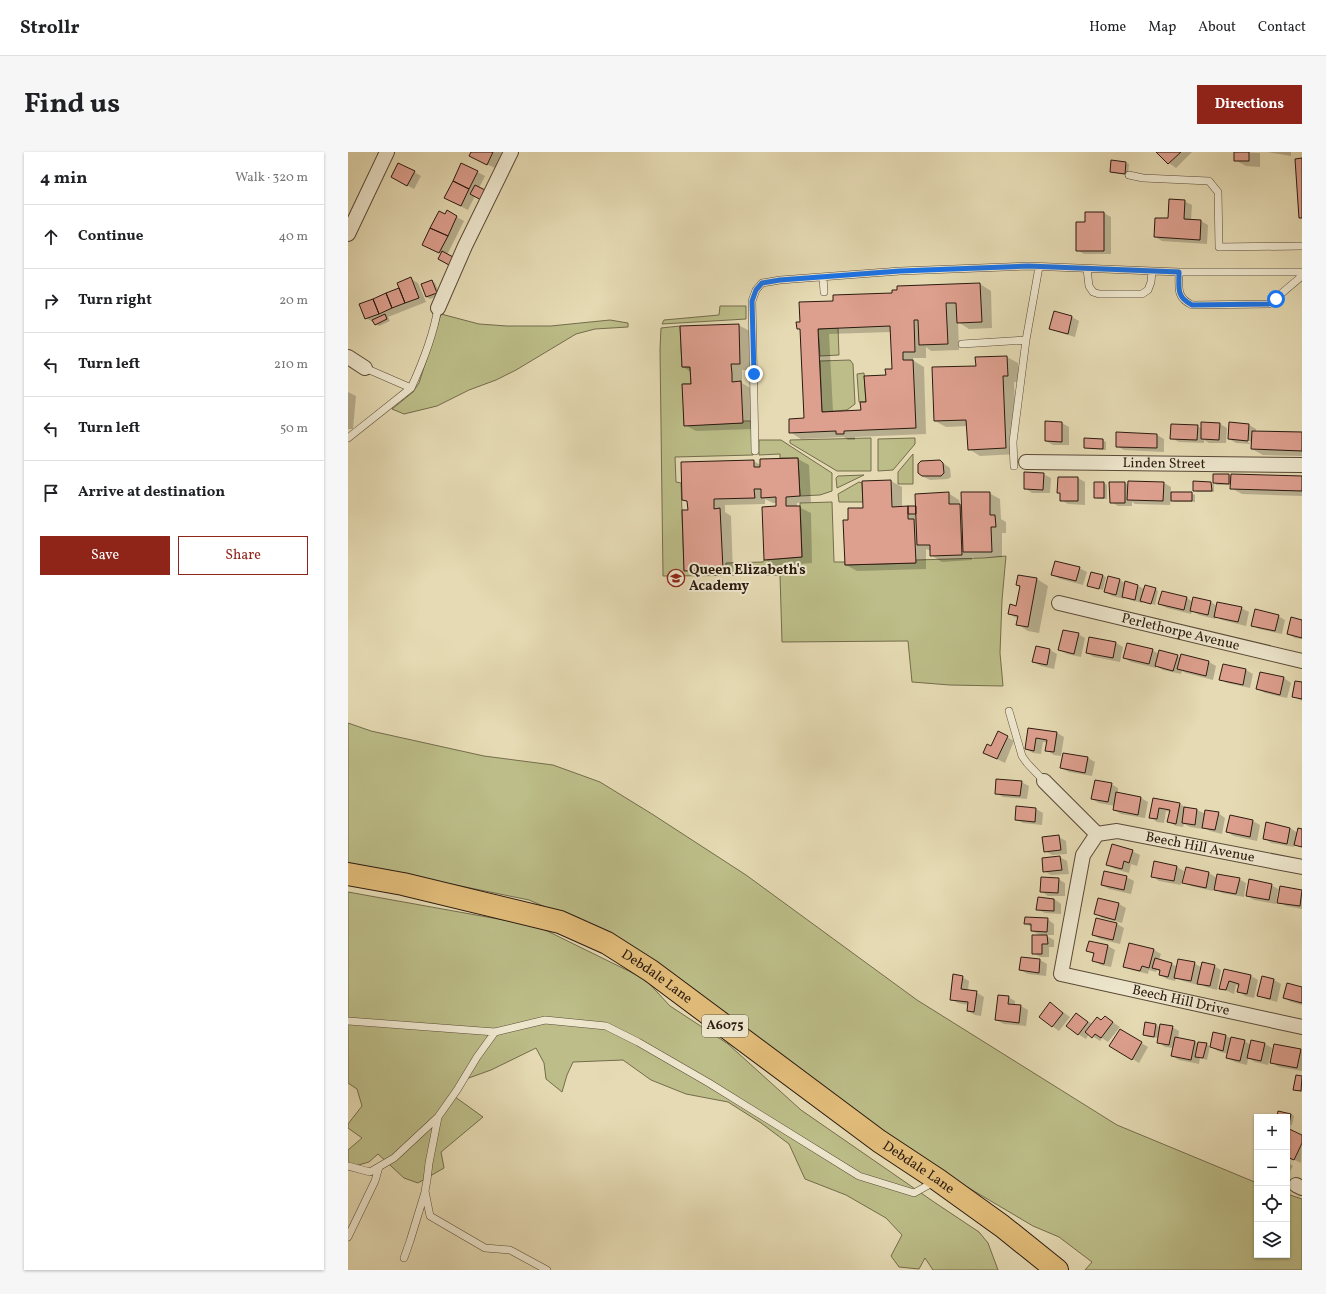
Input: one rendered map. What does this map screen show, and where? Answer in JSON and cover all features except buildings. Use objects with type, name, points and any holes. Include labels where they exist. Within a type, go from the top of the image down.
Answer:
[{"type":"main road","name":"Debdale Lane","points":[[348,874],[403,884],[560,922],[607,943],[651,971],[879,1140],[1002,1226],[1057,1270]]},
{"type":"street","points":[[348,234],[387,152]]},
{"type":"street","points":[[438,308],[465,246],[511,152]]},
{"type":"street","points":[[348,357],[365,368]]},
{"type":"street","name":"Linden Street","points":[[1017,463],[1302,465]]},
{"type":"street","name":"Perlethorpe Avenue","points":[[1059,603],[1302,661]]},
{"type":"street","points":[[1044,781],[1098,834]]},
{"type":"street","name":"Beech Hill Avenue","points":[[1098,834],[1117,831],[1302,867]]},
{"type":"street","name":"Beech Hill Drive","points":[[1098,834],[1083,855],[1061,974],[1302,1027]]},
{"type":"lane","points":[[1129,175],[1143,178],[1209,181],[1218,192],[1220,247],[1302,246]]},
{"type":"lane","points":[[1017,463],[1013,442],[1026,340],[1039,267]]},
{"type":"lane","points":[[755,451],[752,301],[756,290],[762,283],[900,271],[1039,267],[1179,272],[1302,272]]},
{"type":"lane","points":[[1087,268],[1088,286],[1093,292],[1099,294],[1142,294],[1148,290],[1151,282],[1152,271]]},
{"type":"lane","points":[[1179,272],[1179,293],[1184,301],[1192,305],[1269,304],[1302,276]]},
{"type":"lane","points":[[823,277],[824,292]]},
{"type":"lane","points":[[348,438],[411,388],[425,358],[434,329],[438,308]]},
{"type":"lane","points":[[962,344],[1026,340]]},
{"type":"lane","points":[[365,368],[411,388]]},
{"type":"lane","points":[[1008,711],[1022,756],[1027,764],[1044,781]]},
{"type":"lane","points":[[348,1021],[495,1032],[545,1020],[606,1026],[638,1042],[709,1083],[859,1176],[914,1193],[938,1180]]},
{"type":"lane","points":[[348,1166],[370,1172],[394,1158],[438,1117],[495,1032]]},
{"type":"lane","points":[[404,1258],[428,1180],[429,1163],[438,1117]]},
{"type":"lane","points":[[348,1237],[375,1181],[379,1167]]},
{"type":"lane","points":[[425,1192],[430,1216],[485,1248],[510,1250],[547,1270]]},
{"type":"green space","points":[[720,306],[746,306],[746,319],[662,324],[664,320],[719,315]]},
{"type":"green space","points":[[441,314],[479,324],[507,326],[551,326],[610,320],[628,323],[628,327],[595,329],[576,334],[516,370],[496,380],[469,390],[437,406],[404,414],[392,409],[413,392],[419,383]]},
{"type":"green space","points":[[680,326],[682,367],[690,367],[691,384],[683,384],[684,425],[742,423],[743,421],[751,421],[753,455],[675,457],[676,482],[681,483],[684,570],[716,570],[716,572],[725,573],[726,563],[763,562],[764,560],[802,557],[800,503],[832,502],[834,562],[845,562],[845,565],[915,563],[916,560],[1006,556],[1002,600],[1000,653],[1003,686],[950,685],[912,682],[908,641],[782,642],[780,575],[663,576],[661,328]]},
{"type":"green space","points":[[838,328],[839,355],[820,356],[818,329]]},
{"type":"green space","points":[[850,360],[853,364],[855,404],[847,410],[822,412],[820,361]]},
{"type":"green space","points":[[864,373],[866,402],[859,402],[857,374]]},
{"type":"green space","points":[[871,438],[871,471],[837,471],[790,443],[790,440]]},
{"type":"green space","points":[[915,438],[915,444],[893,470],[878,471],[878,439]]},
{"type":"green space","points":[[759,440],[781,440],[832,473],[832,491],[820,495],[800,496],[798,458],[780,458],[780,454],[759,455]]},
{"type":"green space","points":[[913,454],[913,484],[898,484],[898,472]]},
{"type":"green space","points":[[864,475],[837,488],[836,478],[838,476]]},
{"type":"green space","points":[[859,482],[862,483],[863,502],[839,502],[838,494]]},
{"type":"green space","points":[[348,723],[371,731],[484,756],[553,765],[600,782],[746,875],[917,1000],[1117,1125],[1254,1182],[1254,1258],[1290,1258],[1290,1195],[1302,1199],[1302,1270],[1085,1270],[1092,1262],[1059,1237],[1033,1226],[935,1168],[597,929],[529,900],[348,863]]},
{"type":"green space","points":[[348,892],[537,926],[645,979],[670,1006],[728,1044],[801,1110],[979,1232],[988,1243],[998,1270],[933,1270],[925,1258],[919,1269],[899,1267],[891,1256],[902,1235],[886,1218],[846,1195],[805,1179],[789,1144],[761,1123],[728,1102],[686,1094],[651,1080],[623,1060],[573,1062],[562,1092],[546,1079],[544,1063],[536,1048],[491,1070],[466,1079],[451,1094],[483,1117],[441,1152],[444,1168],[418,1183],[404,1178],[378,1154],[369,1162],[348,1168],[348,1150],[362,1138],[348,1128],[348,1124],[362,1106],[357,1089],[348,1083]]},
{"type":"place","name":"Queen Elizabeth's Academy","points":[[676,578]]},
{"type":"route","points":[[754,374],[752,301],[756,290],[762,283],[780,280],[900,271],[1028,266],[1179,272],[1179,293],[1184,301],[1192,305],[1269,304],[1276,299]]}]
